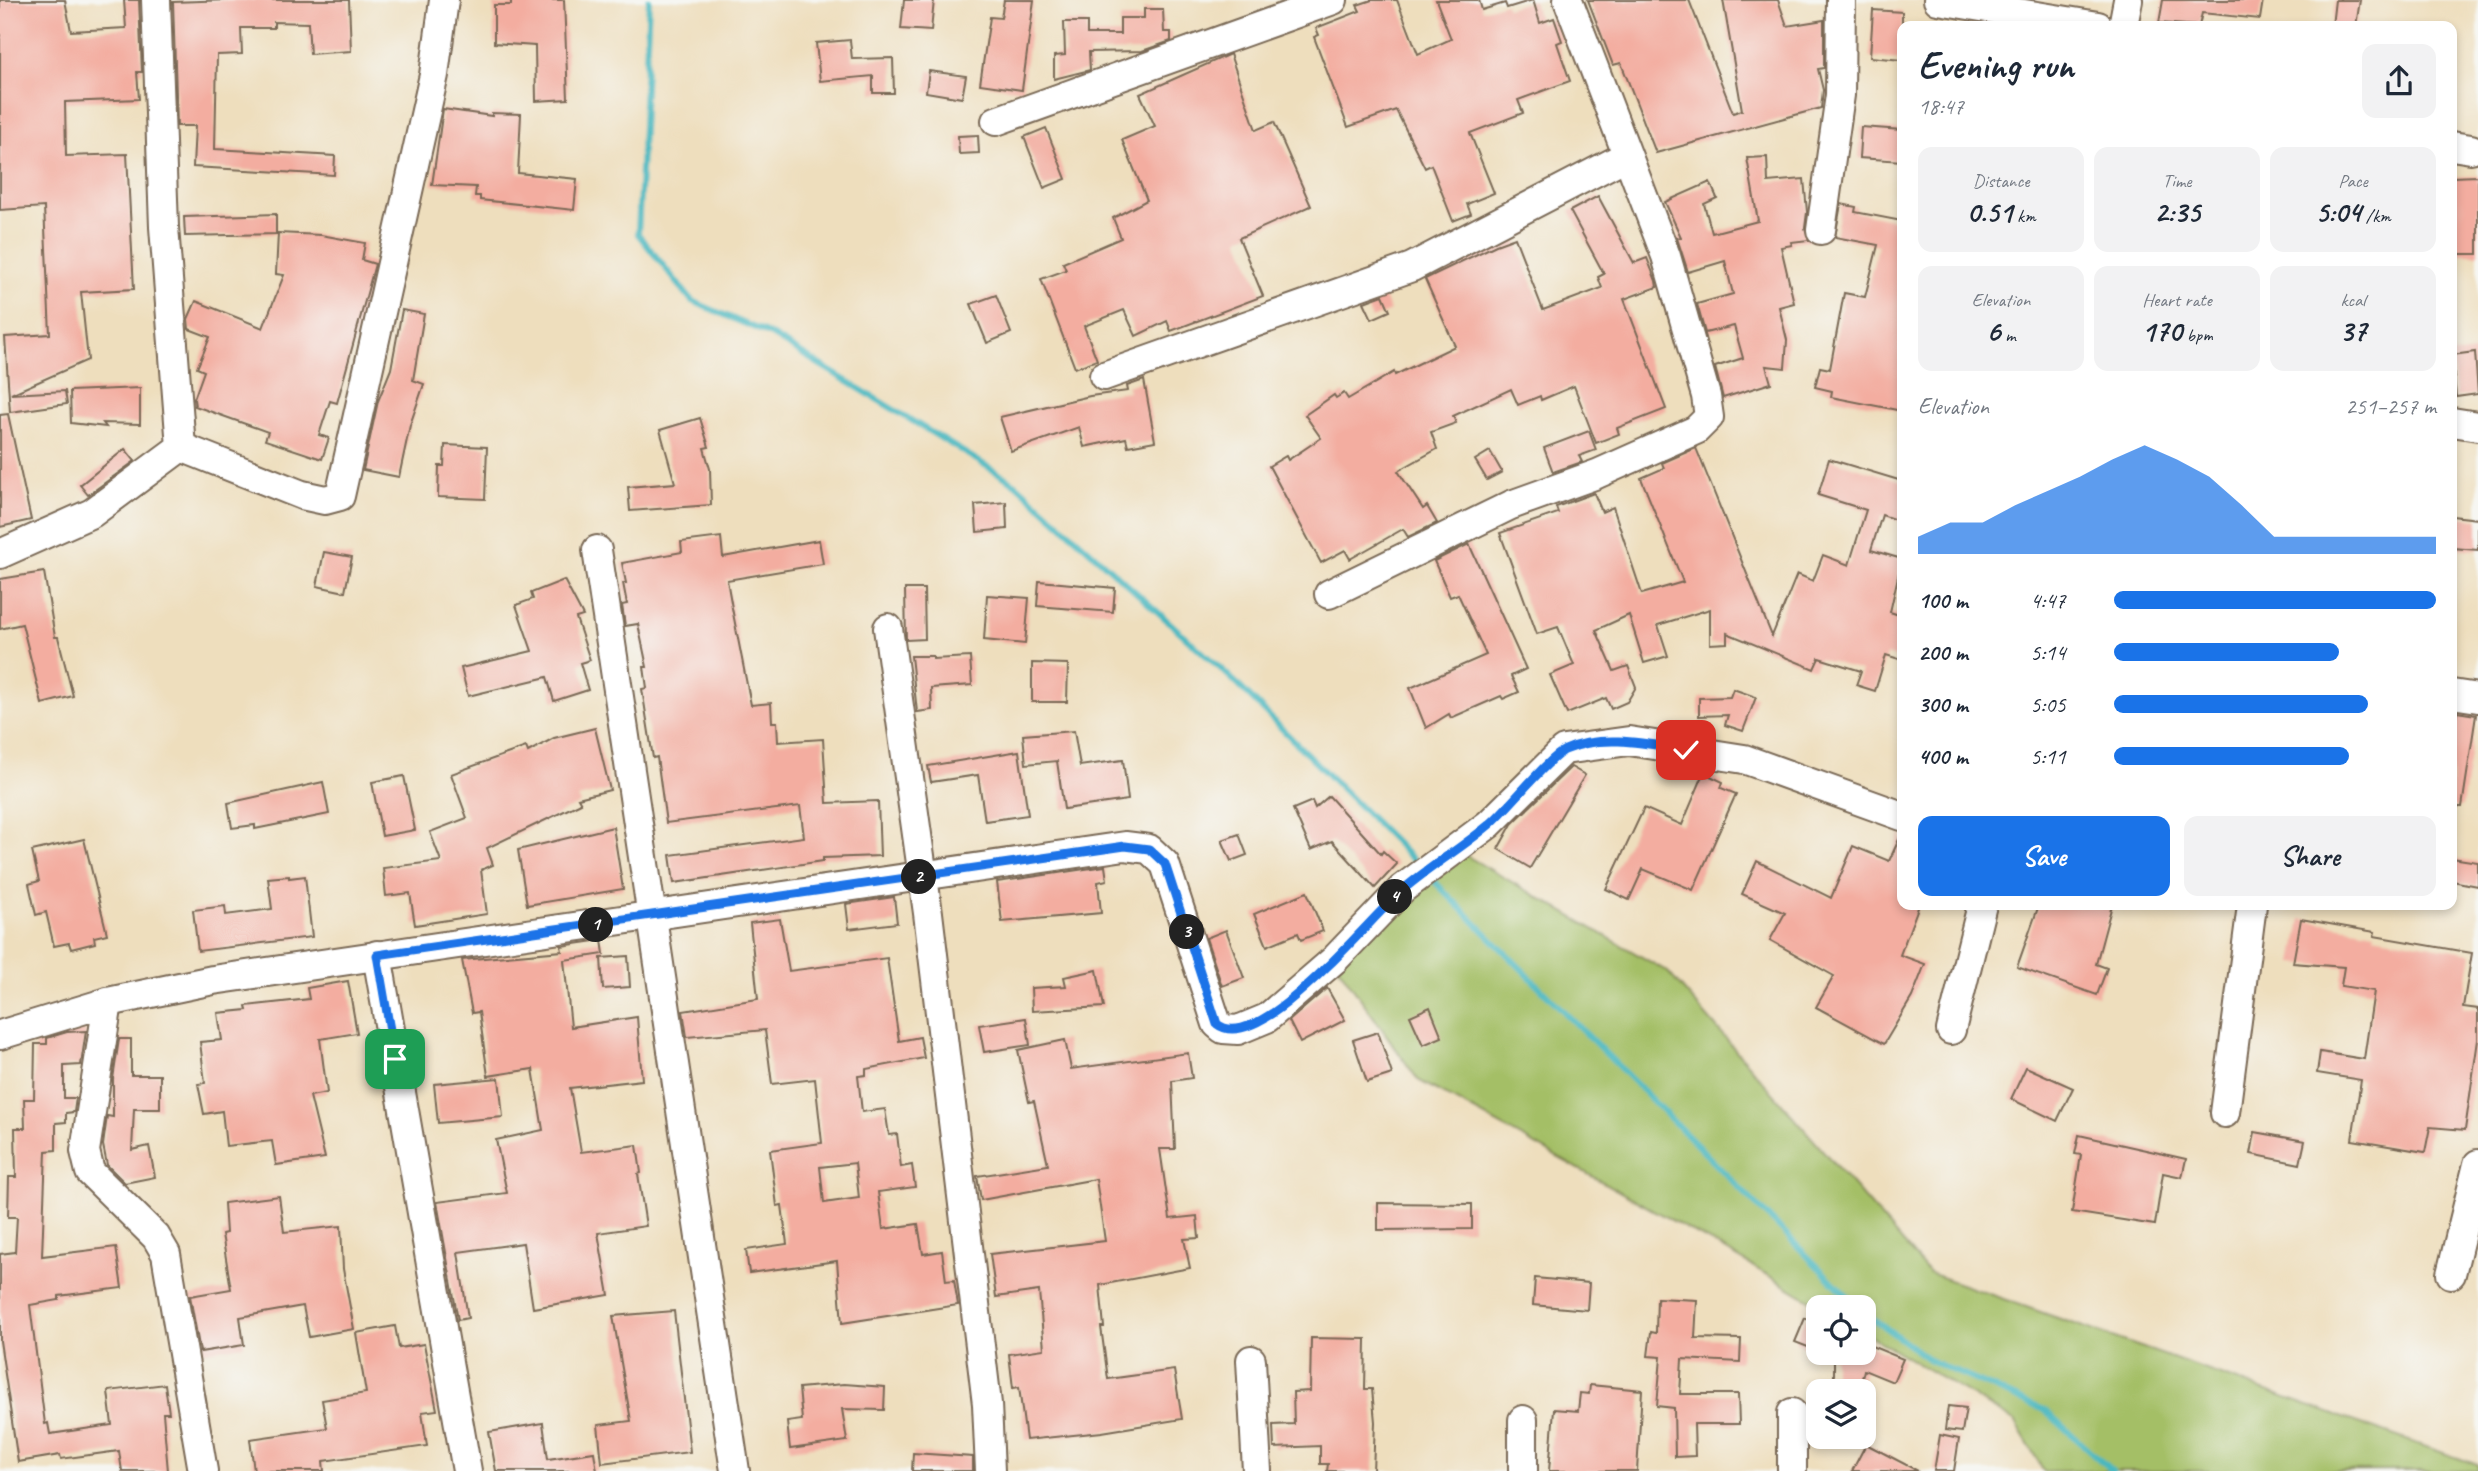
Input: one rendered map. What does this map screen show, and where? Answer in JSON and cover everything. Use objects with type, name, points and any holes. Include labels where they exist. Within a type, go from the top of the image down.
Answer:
[{"type":"street","points":[[156,0],[164,227],[181,447]]},
{"type":"street","points":[[181,447],[302,495],[325,500],[340,496],[434,75],[444,0]]},
{"type":"street","points":[[996,121],[1333,0]]},
{"type":"street","points":[[1329,594],[1511,505],[1597,474],[1696,430],[1709,417],[1706,396],[1665,256],[1568,0]]},
{"type":"street","points":[[1821,230],[1840,95],[1840,0]]},
{"type":"street","points":[[1938,0],[2067,21]]},
{"type":"street","points":[[2124,21],[2128,0]]},
{"type":"street","points":[[1104,376],[1412,267],[1626,156]]},
{"type":"street","points":[[2457,423],[2478,426]]},
{"type":"street","points":[[0,554],[92,513],[181,447]]},
{"type":"street","points":[[597,550],[654,917],[734,1471]]},
{"type":"street","points":[[888,628],[920,877],[928,913],[985,1391],[990,1471]]},
{"type":"street","points":[[2457,695],[2478,698]]},
{"type":"street","points":[[0,1035],[108,1002],[213,979],[654,917],[1125,846],[1149,849],[1165,864],[1217,1024],[1223,1029],[1238,1030],[1267,1018],[1277,1010],[1334,960],[1402,889],[1489,824],[1564,750],[1629,741],[1744,759],[1897,814]]},
{"type":"street","points":[[1951,1030],[1981,910]]},
{"type":"street","points":[[2225,1113],[2251,910]]},
{"type":"street","points":[[377,955],[467,1471]]},
{"type":"street","points":[[108,1002],[85,1151],[90,1172],[156,1237],[166,1254],[203,1471]]},
{"type":"street","points":[[2451,1274],[2478,1164]]},
{"type":"street","points":[[1251,1360],[1257,1471]]},
{"type":"street","points":[[1792,1413],[1792,1471]]},
{"type":"street","points":[[1523,1420],[1523,1471]]},
{"type":"green space","points":[[1446,844],[1668,972],[1929,1273],[2478,1465],[2478,1471],[2044,1471],[2014,1421],[1876,1339],[1876,1295],[1806,1295],[1806,1298],[1418,1080],[1337,965]]},
{"type":"building","points":[[0,0],[65,0],[71,31],[126,28],[124,0],[139,0],[142,72],[137,72],[139,99],[65,102],[66,156],[127,154],[134,289],[81,292],[88,360],[11,394],[65,391],[67,404],[10,412],[5,337],[50,334],[44,207],[0,210]]},
{"type":"building","points":[[349,0],[351,51],[310,54],[308,23],[274,22],[274,28],[241,28],[242,54],[217,55],[215,149],[335,156],[334,175],[193,167],[195,126],[177,126],[173,2]]},
{"type":"building","points":[[511,0],[564,0],[568,99],[536,101],[535,46],[494,43],[494,5],[511,5]]},
{"type":"building","points":[[904,0],[934,0],[931,31],[901,29]]},
{"type":"building","points":[[1004,0],[1034,0],[1022,90],[980,84],[990,17],[1001,18]]},
{"type":"building","points":[[1372,0],[1397,0],[1418,54],[1451,39],[1436,0],[1479,0],[1482,10],[1505,3],[1507,8],[1533,0],[1540,23],[1554,18],[1562,41],[1557,43],[1570,81],[1518,100],[1523,113],[1470,133],[1494,193],[1467,204],[1471,214],[1453,221],[1431,165],[1425,168],[1396,110],[1348,127],[1314,37],[1319,35],[1316,28],[1360,11],[1357,5]]},
{"type":"building","points":[[1588,0],[1689,0],[1733,113],[1742,110],[1723,0],[1778,0],[1787,26],[1824,20],[1824,68],[1818,69],[1823,90],[1821,108],[1656,153],[1621,63],[1613,65]]},
{"type":"building","points":[[2163,0],[2263,0],[2260,19],[2202,13],[2200,21],[2159,21]]},
{"type":"building","points":[[2335,0],[2360,0],[2357,21],[2333,21]]},
{"type":"building","points":[[1144,9],[1163,9],[1164,32],[1171,32],[1171,41],[1142,51],[1089,52],[1090,70],[1054,79],[1054,56],[1065,55],[1064,22],[1087,22],[1087,34],[1120,34],[1120,18],[1144,18]]},
{"type":"building","points":[[1873,10],[1902,12],[1902,21],[1897,21],[1897,60],[1870,57]]},
{"type":"building","points":[[850,40],[852,59],[893,58],[894,93],[873,93],[873,76],[820,81],[816,43]]},
{"type":"building","points":[[1230,54],[1256,130],[1274,122],[1311,206],[1239,238],[1263,296],[1171,331],[1167,321],[1136,336],[1124,310],[1084,326],[1097,360],[1075,368],[1041,279],[1066,270],[1063,263],[1121,238],[1113,218],[1147,200],[1122,140],[1155,126],[1140,94]]},
{"type":"building","points":[[929,71],[966,76],[962,98],[926,92]]},
{"type":"building","points":[[443,109],[492,116],[492,113],[521,114],[518,173],[577,179],[574,210],[480,200],[480,196],[475,196],[476,187],[432,185]]},
{"type":"building","points":[[1861,127],[1897,130],[1897,161],[1859,158]]},
{"type":"building","points":[[1046,128],[1066,179],[1044,188],[1024,137]]},
{"type":"building","points":[[978,135],[979,153],[959,154],[958,136]]},
{"type":"building","points":[[1767,157],[1768,182],[1804,179],[1807,212],[1805,228],[1809,240],[1791,242],[1792,245],[1781,247],[1794,303],[1779,307],[1787,340],[1785,368],[1766,366],[1771,383],[1723,398],[1715,367],[1743,358],[1734,326],[1705,333],[1697,304],[1733,294],[1725,261],[1688,272],[1677,238],[1681,237],[1665,202],[1710,182],[1717,198],[1704,204],[1712,233],[1758,221],[1747,158]]},
{"type":"building","points":[[2478,176],[2478,254],[2457,254],[2457,177]]},
{"type":"building","points":[[1598,196],[1634,263],[1647,258],[1656,281],[1657,287],[1624,299],[1666,409],[1617,428],[1619,434],[1596,443],[1574,386],[1541,400],[1540,396],[1518,405],[1511,389],[1453,416],[1456,423],[1431,432],[1437,449],[1398,471],[1423,509],[1427,506],[1437,523],[1408,537],[1403,529],[1350,559],[1345,550],[1321,563],[1269,466],[1286,456],[1288,460],[1321,438],[1305,415],[1334,395],[1336,398],[1344,393],[1348,399],[1394,372],[1395,375],[1455,346],[1425,279],[1496,245],[1515,238],[1543,310],[1602,288],[1598,277],[1604,274],[1570,211]]},
{"type":"building","points":[[1841,204],[1856,207],[1855,212],[1897,220],[1897,410],[1831,397],[1832,391],[1815,387],[1820,367],[1830,369],[1844,293],[1865,297],[1878,245],[1835,237]]},
{"type":"building","points":[[276,214],[276,234],[185,236],[184,217]]},
{"type":"building","points":[[278,233],[321,235],[365,243],[362,260],[375,264],[337,403],[330,401],[319,435],[329,438],[322,459],[265,440],[268,432],[195,406],[194,399],[204,371],[197,368],[210,337],[189,329],[188,319],[196,301],[263,328],[284,275],[276,274]]},
{"type":"building","points":[[996,295],[1011,333],[987,343],[971,304]]},
{"type":"building","points":[[1383,295],[1390,311],[1372,319],[1364,302]]},
{"type":"building","points":[[402,310],[424,314],[413,380],[424,384],[410,425],[399,477],[363,470],[378,401],[391,369]]},
{"type":"building","points":[[2475,352],[2478,394],[2457,397],[2457,354]]},
{"type":"building","points":[[1144,380],[1155,441],[1128,446],[1126,438],[1084,447],[1079,427],[1011,451],[1000,417],[1090,396],[1128,391],[1127,386]]},
{"type":"building","points":[[140,388],[140,424],[103,423],[106,427],[71,423],[70,391]]},
{"type":"building","points":[[8,414],[31,520],[0,527],[0,415]]},
{"type":"building","points":[[700,418],[709,447],[704,448],[710,469],[711,505],[630,511],[628,487],[675,483],[660,430]]},
{"type":"building","points":[[1589,431],[1596,450],[1579,456],[1582,462],[1553,472],[1544,448]]},
{"type":"building","points":[[445,445],[487,447],[485,499],[438,497],[439,466],[444,466]]},
{"type":"building","points":[[1696,448],[1772,636],[1797,574],[1813,581],[1823,555],[1849,565],[1866,510],[1818,495],[1829,459],[1897,479],[1897,520],[1882,515],[1871,550],[1897,558],[1897,581],[1890,612],[1897,614],[1897,658],[1886,655],[1875,691],[1856,685],[1861,671],[1819,658],[1814,669],[1727,633],[1727,643],[1710,644],[1710,609],[1658,625],[1668,656],[1644,663],[1629,615],[1596,630],[1614,671],[1628,666],[1636,687],[1627,702],[1611,709],[1606,698],[1567,714],[1550,675],[1574,665],[1558,627],[1537,634],[1500,533],[1558,513],[1556,507],[1594,493],[1602,512],[1613,507],[1642,594],[1683,582],[1641,478],[1664,468],[1662,463]]},
{"type":"building","points":[[125,449],[135,461],[88,495],[80,485]]},
{"type":"building","points":[[1490,451],[1502,472],[1487,480],[1475,460]]},
{"type":"building","points":[[1006,502],[1007,529],[977,532],[975,505]]},
{"type":"building","points":[[2457,517],[2478,519],[2478,550],[2457,548]]},
{"type":"building","points":[[721,537],[723,557],[819,540],[823,564],[727,580],[732,608],[751,705],[771,703],[772,722],[777,722],[778,742],[823,739],[827,803],[878,801],[880,856],[823,858],[823,861],[674,883],[670,855],[804,837],[800,806],[666,823],[657,757],[653,758],[642,689],[647,688],[644,667],[647,667],[638,624],[625,626],[622,605],[627,604],[623,583],[626,583],[622,563],[682,552],[681,542]]},
{"type":"building","points":[[1469,544],[1526,669],[1511,676],[1519,692],[1503,699],[1501,696],[1451,718],[1449,714],[1426,728],[1410,688],[1486,655],[1458,594],[1450,597],[1434,561]]},
{"type":"building","points":[[324,552],[352,557],[345,592],[317,586]]},
{"type":"building","points":[[44,572],[55,637],[58,637],[73,696],[42,704],[22,624],[0,629],[0,579]]},
{"type":"building","points":[[564,580],[583,616],[576,618],[590,660],[580,663],[588,690],[554,701],[547,677],[468,696],[461,668],[532,651],[516,605],[533,599],[531,593]]},
{"type":"building","points":[[1039,581],[1115,588],[1113,612],[1037,606]]},
{"type":"building","points":[[905,589],[924,589],[925,639],[906,640]]},
{"type":"building","points":[[987,595],[1029,598],[1025,644],[984,640]]},
{"type":"building","points":[[911,656],[933,656],[933,659],[970,657],[972,685],[931,688],[932,710],[917,712]]},
{"type":"building","points":[[1032,663],[1068,664],[1067,702],[1032,702]]},
{"type":"building","points":[[1733,689],[1756,697],[1743,731],[1725,725],[1728,715],[1699,716],[1699,698],[1730,697]]},
{"type":"building","points":[[2457,712],[2476,715],[2462,807],[2457,807]]},
{"type":"building","points":[[595,728],[610,790],[578,798],[581,803],[487,848],[493,865],[481,870],[487,914],[415,925],[410,893],[386,896],[383,868],[441,861],[430,832],[467,818],[451,774],[526,747],[528,752],[554,738]]},
{"type":"building","points":[[1074,731],[1080,766],[1123,760],[1128,800],[1064,809],[1057,761],[1026,764],[1023,735]]},
{"type":"building","points":[[1019,751],[1028,815],[985,821],[978,775],[931,782],[928,766]]},
{"type":"building","points":[[1571,767],[1585,775],[1530,868],[1498,849],[1512,824]]},
{"type":"building","points":[[1704,773],[1723,782],[1721,788],[1736,794],[1693,890],[1643,869],[1629,900],[1606,889],[1644,808],[1682,825]]},
{"type":"building","points":[[404,776],[415,830],[382,836],[372,782]]},
{"type":"building","points":[[323,782],[329,814],[255,829],[255,825],[232,828],[228,803]]},
{"type":"building","points":[[1329,796],[1381,854],[1383,851],[1397,864],[1375,888],[1332,841],[1311,850],[1293,809],[1312,801],[1315,808]]},
{"type":"building","points":[[613,827],[623,889],[527,905],[518,850]]},
{"type":"building","points":[[1239,834],[1247,855],[1231,861],[1222,840]]},
{"type":"building","points":[[84,839],[107,934],[94,937],[95,943],[71,949],[69,943],[54,946],[46,912],[36,915],[29,884],[39,881],[32,851]]},
{"type":"building","points":[[1897,844],[1897,910],[1917,910],[1900,955],[1925,964],[1912,997],[1884,1044],[1816,1007],[1834,976],[1770,940],[1785,913],[1742,894],[1757,861],[1831,898],[1853,846],[1889,861]]},
{"type":"building","points":[[2457,859],[2478,862],[2478,886],[2457,882]]},
{"type":"building","points":[[1105,866],[1107,880],[1098,882],[1101,913],[1002,922],[997,882]]},
{"type":"building","points":[[305,876],[312,937],[198,951],[193,910],[225,906],[226,915],[272,909],[268,878]]},
{"type":"building","points":[[1307,892],[1323,931],[1301,940],[1298,933],[1267,946],[1254,914]]},
{"type":"building","points":[[894,897],[897,923],[849,929],[846,904]]},
{"type":"building","points":[[2037,910],[2111,910],[2096,964],[2107,968],[2097,995],[2017,967]]},
{"type":"building","points":[[780,919],[789,971],[887,958],[899,1041],[920,1037],[924,1058],[866,1069],[866,1075],[858,1076],[862,1112],[885,1109],[889,1135],[897,1134],[901,1167],[912,1165],[915,1187],[878,1192],[883,1229],[918,1224],[923,1254],[942,1251],[946,1281],[954,1280],[958,1305],[842,1323],[837,1261],[749,1273],[746,1250],[787,1244],[782,1205],[777,1206],[770,1150],[822,1143],[815,1079],[772,1084],[765,1030],[687,1037],[683,1011],[758,999],[750,923]],"holes":[[[855,1163],[859,1198],[824,1203],[820,1167]]]},
{"type":"building","points":[[2301,919],[2375,932],[2374,936],[2472,953],[2463,1007],[2478,1009],[2478,1040],[2465,1130],[2430,1127],[2425,1152],[2352,1140],[2361,1080],[2317,1073],[2320,1052],[2364,1059],[2374,991],[2341,986],[2344,967],[2293,963]]},
{"type":"building","points":[[1226,930],[1244,978],[1222,986],[1206,938]]},
{"type":"building","points":[[602,940],[604,954],[564,960],[571,1027],[637,1017],[642,1080],[570,1088],[581,1152],[637,1145],[641,1173],[638,1174],[646,1226],[598,1233],[609,1295],[533,1308],[523,1243],[458,1252],[468,1318],[458,1320],[437,1202],[507,1193],[496,1140],[543,1130],[533,1069],[488,1076],[479,1012],[472,1013],[462,960],[562,951],[561,946]]},
{"type":"building","points":[[628,956],[630,987],[603,989],[601,958]]},
{"type":"building","points":[[1097,970],[1104,1007],[1032,1011],[1031,988],[1066,986],[1064,977]]},
{"type":"building","points":[[348,981],[357,1033],[320,1039],[327,1093],[310,1096],[325,1158],[276,1165],[272,1141],[226,1146],[222,1111],[204,1114],[198,1084],[205,1083],[200,1042],[222,1040],[218,1013],[247,1010],[246,1006],[309,999],[307,988]]},
{"type":"building","points":[[1327,988],[1345,1020],[1300,1043],[1289,1021]]},
{"type":"building","points":[[1430,1007],[1442,1037],[1423,1045],[1410,1016]]},
{"type":"building","points":[[1026,1018],[1030,1045],[984,1052],[979,1025]]},
{"type":"building","points":[[86,1031],[81,1065],[64,1066],[64,1098],[76,1098],[74,1112],[66,1113],[66,1122],[56,1123],[56,1150],[46,1151],[42,1256],[116,1247],[122,1288],[59,1296],[59,1300],[30,1305],[45,1424],[48,1423],[50,1434],[112,1425],[108,1391],[165,1384],[169,1413],[163,1413],[168,1471],[122,1471],[119,1451],[61,1459],[60,1455],[18,1462],[0,1341],[0,1254],[15,1252],[17,1217],[8,1217],[9,1177],[16,1177],[15,1128],[25,1128],[24,1099],[34,1099],[35,1044],[47,1044],[47,1038],[67,1032]]},
{"type":"building","points":[[1378,1032],[1392,1074],[1367,1082],[1353,1040]]},
{"type":"building","points":[[119,1039],[131,1039],[131,1075],[160,1075],[160,1109],[134,1109],[132,1150],[149,1146],[155,1177],[125,1183],[107,1165],[103,1145],[107,1116],[113,1117],[113,1079]]},
{"type":"building","points":[[1065,1040],[1071,1069],[1188,1053],[1192,1078],[1172,1081],[1175,1149],[1160,1149],[1170,1219],[1197,1216],[1199,1238],[1184,1239],[1190,1268],[1100,1285],[1104,1327],[1101,1327],[1108,1379],[1174,1370],[1182,1419],[1102,1432],[1026,1440],[1019,1387],[1013,1388],[1009,1354],[1044,1349],[1039,1291],[996,1297],[990,1254],[1105,1241],[1096,1179],[981,1200],[977,1176],[1048,1165],[1034,1101],[1029,1102],[1018,1050]]},
{"type":"building","points":[[2026,1067],[2073,1088],[2057,1121],[2011,1099]]},
{"type":"building","points":[[499,1078],[503,1117],[438,1123],[434,1084]]},
{"type":"building","points":[[2255,1132],[2305,1141],[2300,1164],[2251,1154]]},
{"type":"building","points":[[2079,1135],[2186,1159],[2182,1177],[2163,1173],[2155,1225],[2072,1212],[2081,1155],[2075,1154]]},
{"type":"building","points":[[279,1196],[284,1232],[341,1226],[343,1269],[354,1329],[309,1337],[303,1306],[240,1317],[244,1345],[200,1352],[190,1296],[231,1289],[222,1234],[226,1233],[224,1203]]},
{"type":"building","points":[[1378,1203],[1472,1204],[1472,1229],[1378,1230]]},
{"type":"building","points":[[1535,1278],[1589,1283],[1587,1310],[1533,1305]]},
{"type":"building","points":[[1657,1298],[1697,1300],[1695,1338],[1741,1339],[1740,1362],[1682,1359],[1680,1394],[1738,1394],[1739,1424],[1694,1424],[1695,1456],[1675,1457],[1674,1408],[1657,1406],[1661,1357],[1648,1356],[1651,1332],[1656,1333]]},
{"type":"building","points":[[674,1311],[690,1452],[602,1463],[598,1425],[631,1421],[613,1316]]},
{"type":"building","points":[[1805,1318],[1806,1346],[1795,1342]]},
{"type":"building","points":[[395,1326],[399,1348],[424,1344],[437,1410],[422,1412],[427,1446],[323,1461],[324,1471],[254,1471],[250,1439],[327,1428],[322,1400],[366,1393],[356,1333]]},
{"type":"building","points":[[1311,1338],[1366,1339],[1365,1389],[1372,1389],[1375,1422],[1373,1471],[1327,1471],[1328,1464],[1320,1464],[1320,1446],[1274,1448],[1273,1425],[1294,1424],[1293,1392],[1310,1391]]},
{"type":"building","points":[[1876,1348],[1903,1359],[1893,1382],[1864,1370],[1862,1379],[1834,1379],[1834,1365],[1876,1365]]},
{"type":"building","points":[[844,1384],[885,1387],[884,1410],[842,1409],[847,1441],[790,1449],[787,1422],[802,1420],[799,1388]]},
{"type":"building","points":[[1590,1385],[1642,1390],[1637,1471],[1549,1471],[1554,1409],[1578,1411],[1580,1393],[1589,1394]]},
{"type":"building","points":[[1948,1406],[1966,1408],[1962,1432],[1945,1430]]},
{"type":"building","points":[[543,1423],[548,1459],[594,1452],[597,1471],[496,1471],[489,1432]]},
{"type":"building","points":[[1940,1435],[1959,1439],[1954,1471],[1934,1471]]},
{"type":"building","points":[[1863,1449],[1876,1449],[1918,1471],[1852,1471]]},
{"type":"building","points":[[913,1453],[973,1457],[973,1471],[912,1471]]},
{"type":"waterway","points":[[649,0],[638,234],[692,301],[771,335],[1016,484],[1231,678],[1421,868]]},
{"type":"waterway","points":[[1431,878],[1846,1295]]},
{"type":"waterway","points":[[1876,1321],[1931,1361],[2046,1411],[2112,1471]]},
{"type":"route","points":[[395,1059],[377,955],[654,917],[1125,846],[1149,849],[1165,864],[1217,1024],[1223,1029],[1238,1030],[1267,1018],[1334,960],[1402,889],[1489,824],[1564,750],[1629,741],[1686,750]]}]
